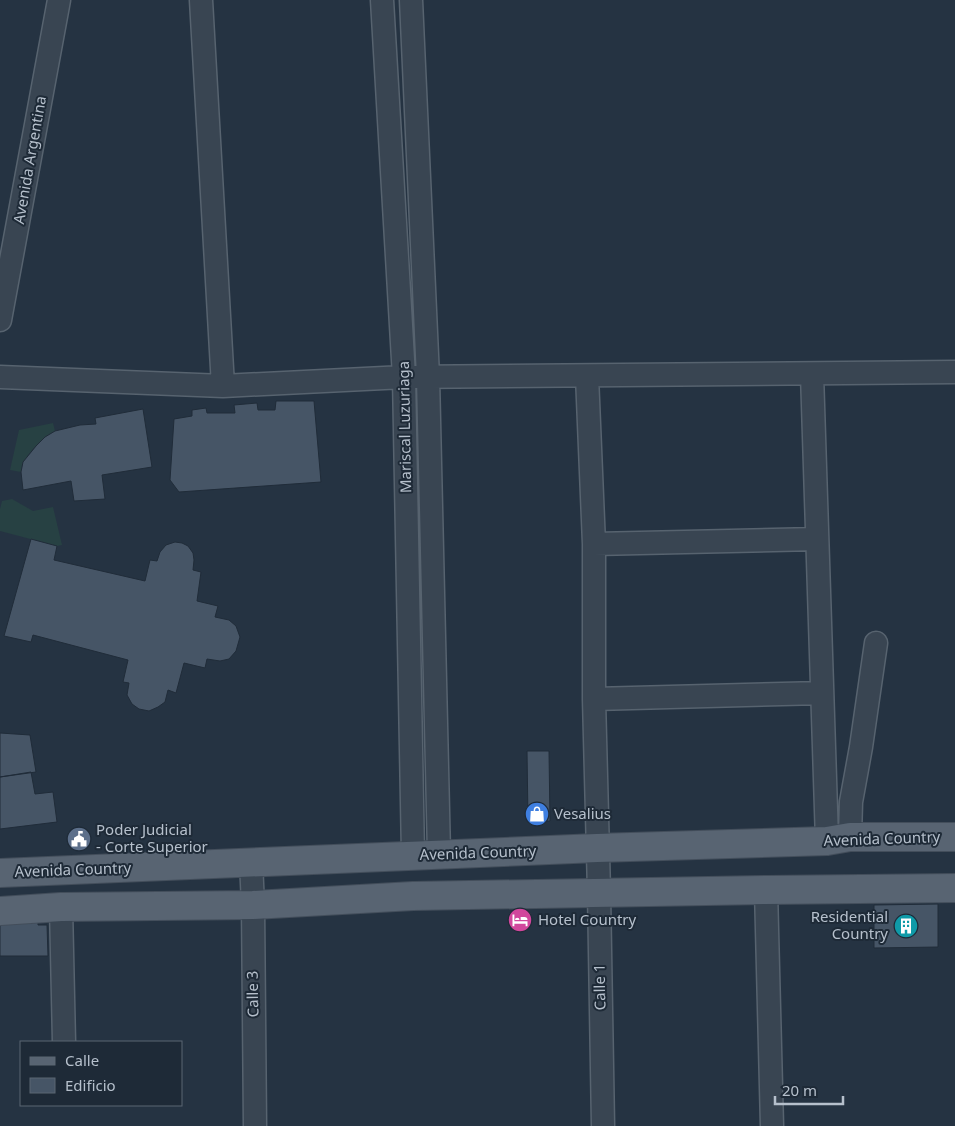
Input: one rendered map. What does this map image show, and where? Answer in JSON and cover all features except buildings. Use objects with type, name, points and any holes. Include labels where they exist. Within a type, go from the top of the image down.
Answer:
[{"type":"main road","name":"Avenida Country","points":[[0,873],[597,848],[838,839],[955,837]]},
{"type":"main road","points":[[0,911],[61,907],[252,905],[413,896],[955,888]]},
{"type":"street","name":"Avenida Argentina","points":[[0,320],[59,0]]},
{"type":"street","points":[[194,0],[202,0],[223,386]]},
{"type":"street","name":"Mariscal Luzuriaga","points":[[382,0],[404,377],[426,855]]},
{"type":"street","name":"Mariscal Luzuriaga","points":[[411,0],[428,377],[426,855]]},
{"type":"street","points":[[0,377],[223,386],[404,377],[955,372]]},
{"type":"street","points":[[812,374],[822,693],[838,839]]},
{"type":"street","name":"Calle 1","points":[[587,376],[594,544],[594,699],[603,1126]]},
{"type":"street","points":[[594,544],[817,539]]},
{"type":"street","points":[[838,839],[851,802],[862,747],[876,643]]},
{"type":"street","points":[[594,699],[822,693]]},
{"type":"street","name":"Calle 3","points":[[251,862],[255,1126]]},
{"type":"street","points":[[766,890],[772,1126]]},
{"type":"street","points":[[61,907],[64,1041]]},
{"type":"green space","points":[[53,423],[55,431],[39,443],[30,453],[21,472],[10,470],[19,430]]},
{"type":"green space","points":[[12,499],[33,511],[53,507],[62,545],[57,546],[0,531],[2,501]]},
{"type":"place","name":"Vesalius","points":[[537,814]]},
{"type":"place","name":"Poder Judicial - Corte Superior","points":[[79,839]]},
{"type":"place","name":"Hotel Country","points":[[520,920]]},
{"type":"place","name":"Residential Country","points":[[906,926]]}]
